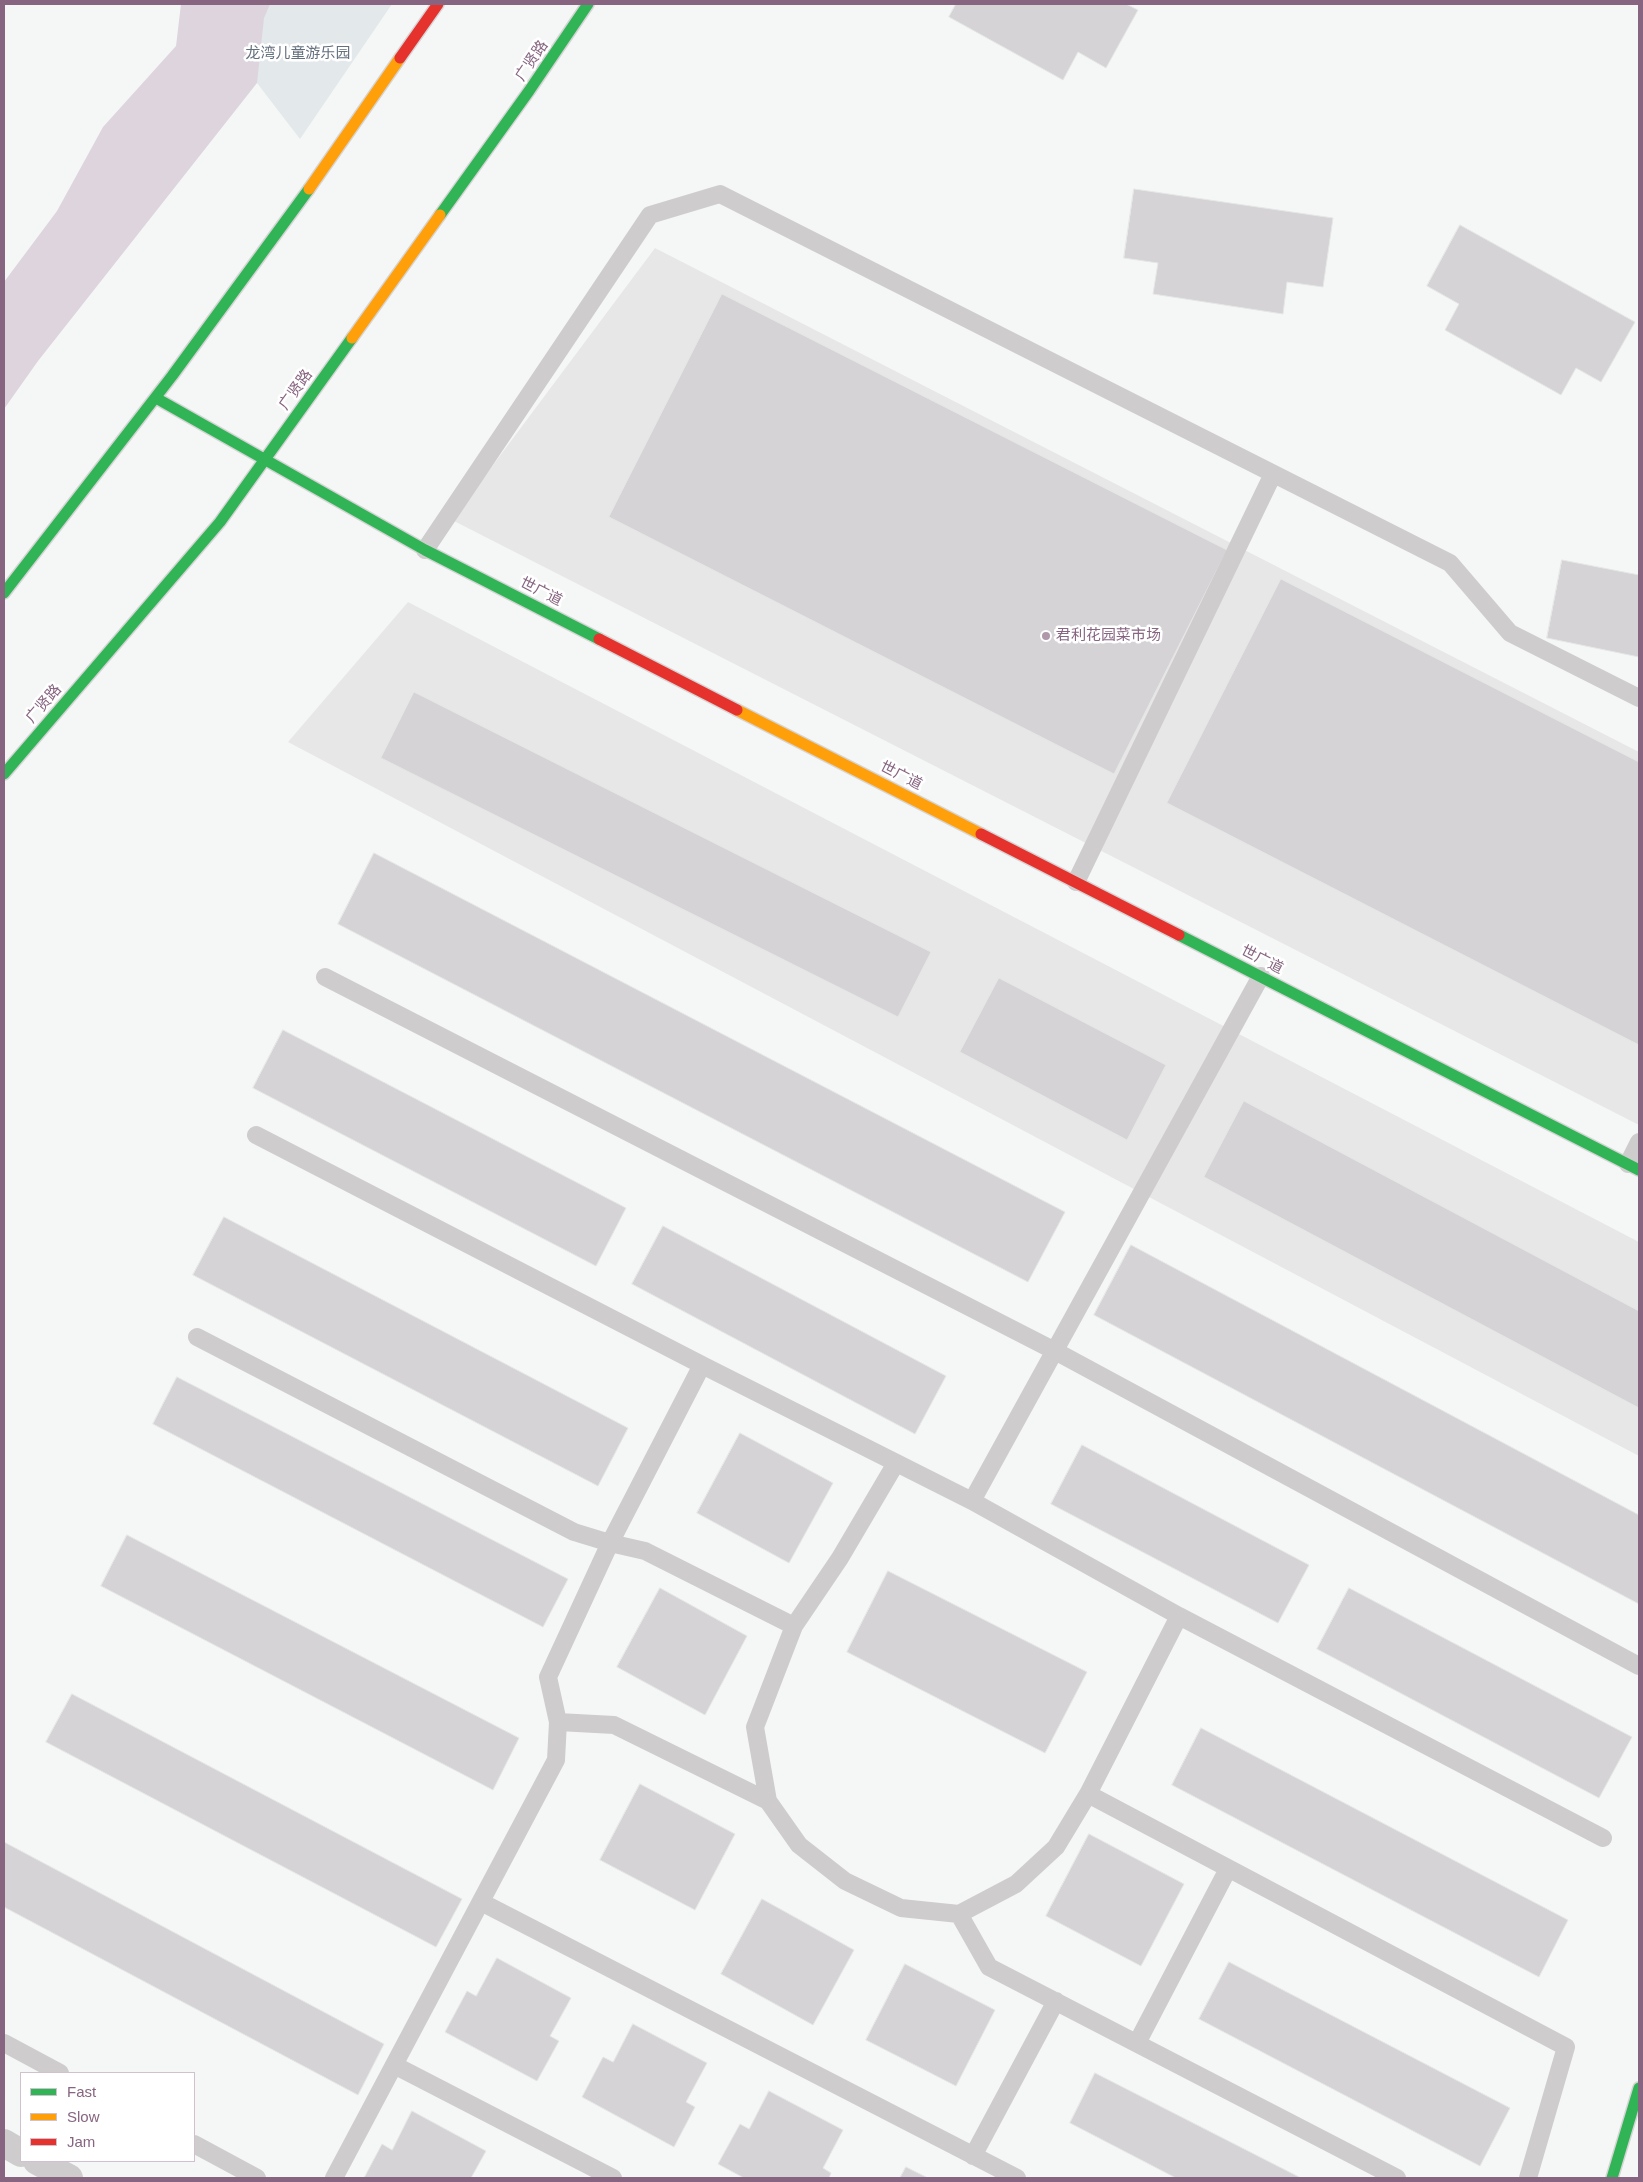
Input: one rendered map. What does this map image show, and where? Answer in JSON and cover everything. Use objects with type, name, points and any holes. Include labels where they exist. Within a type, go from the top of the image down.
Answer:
[{"type":"street","points":[[4,592],[63,520],[156,398],[333,155],[438,4]]},
{"type":"street","name":"广贤路","points":[[4,774],[220,522],[529,92],[588,4]]},
{"type":"street","name":"世广道","points":[[156,398],[425,550],[1633,1167]]},
{"type":"street","points":[[1612,2178],[1639,2088]]},
{"type":"street","points":[[4,2143],[20,2152]]},
{"type":"street","points":[[38,2162],[69,2178]]},
{"type":"lane","points":[[425,550],[650,215],[720,194],[1450,563],[1510,633],[1639,698]]},
{"type":"lane","points":[[1076,882],[1273,474]]},
{"type":"lane","points":[[972,1501],[1261,976]]},
{"type":"lane","points":[[324,977],[1055,1351],[1639,1666]]},
{"type":"lane","points":[[256,1134],[702,1365],[972,1501],[1179,1616],[1603,1838]]},
{"type":"lane","points":[[1633,1167],[1639,1142]]},
{"type":"lane","points":[[197,1337],[574,1532],[610,1544],[645,1551],[794,1626]]},
{"type":"lane","points":[[334,2178],[556,1760],[558,1722],[548,1677],[610,1544],[702,1365]]},
{"type":"lane","points":[[896,1463],[840,1558],[794,1626],[755,1727],[768,1801],[799,1844],[846,1881],[901,1908],[959,1914],[1016,1884],[1056,1847],[1088,1794],[1179,1616]]},
{"type":"lane","points":[[558,1722],[614,1725],[768,1801]]},
{"type":"lane","points":[[1088,1794],[1566,2048],[1528,2178]]},
{"type":"lane","points":[[1137,2043],[1228,1869]]},
{"type":"lane","points":[[481,1902],[1017,2178]]},
{"type":"lane","points":[[959,1914],[989,1967],[1397,2178]]},
{"type":"lane","points":[[973,2156],[1056,2001]]},
{"type":"lane","points":[[4,2043],[58,2072]]},
{"type":"lane","points":[[394,2065],[613,2178]]},
{"type":"lane","points":[[195,2145],[257,2178]]},
{"type":"shaded area","points":[[181,4],[270,4],[264,18],[257,83],[38,361],[4,409],[4,282],[57,211],[103,127],[176,46]]},
{"type":"shaded area","name":"君利花园菜市场","points":[[655,248],[1639,752],[1639,1125],[452,520]]},
{"type":"shaded area","points":[[408,602],[1639,1242],[1639,1456],[288,742]]},
{"type":"green space","name":"龙湾儿童游乐园","points":[[202,4],[392,4],[300,139],[257,83]]},
{"type":"building","points":[[956,4],[1126,4],[1138,10],[1106,68],[1078,52],[1063,80],[949,17]]},
{"type":"building","points":[[1134,189],[1333,218],[1323,287],[1287,282],[1283,314],[1153,294],[1158,263],[1124,258]]},
{"type":"building","points":[[1460,225],[1635,322],[1601,382],[1576,368],[1561,395],[1445,330],[1459,304],[1427,286]]},
{"type":"building","points":[[722,294],[1227,550],[1114,774],[609,517]]},
{"type":"building","points":[[1562,560],[1639,575],[1639,657],[1547,638]]},
{"type":"building","points":[[1281,579],[1639,762],[1639,1045],[1167,803]]},
{"type":"building","points":[[414,692],[931,952],[898,1017],[381,758]]},
{"type":"building","points":[[374,853],[1065,1212],[1028,1282],[338,924]]},
{"type":"building","points":[[999,978],[1166,1065],[1127,1140],[960,1052]]},
{"type":"building","points":[[283,1030],[626,1208],[596,1266],[253,1088]]},
{"type":"building","points":[[1244,1101],[1639,1311],[1639,1408],[1204,1177]]},
{"type":"building","points":[[224,1217],[628,1428],[598,1486],[193,1275]]},
{"type":"building","points":[[663,1226],[946,1376],[915,1434],[632,1284]]},
{"type":"building","points":[[1131,1245],[1639,1515],[1639,1604],[1094,1315]]},
{"type":"building","points":[[177,1377],[568,1579],[543,1627],[153,1424]]},
{"type":"building","points":[[740,1433],[833,1483],[789,1563],[697,1513]]},
{"type":"building","points":[[1082,1445],[1309,1565],[1278,1623],[1051,1504]]},
{"type":"building","points":[[127,1535],[519,1738],[493,1790],[101,1586]]},
{"type":"building","points":[[888,1571],[1087,1672],[1045,1753],[847,1652]]},
{"type":"building","points":[[660,1588],[747,1636],[705,1715],[617,1667]]},
{"type":"building","points":[[1349,1588],[1632,1737],[1599,1798],[1317,1649]]},
{"type":"building","points":[[72,1694],[462,1899],[436,1947],[46,1742]]},
{"type":"building","points":[[1201,1728],[1568,1920],[1539,1977],[1172,1785]]},
{"type":"building","points":[[640,1784],[735,1834],[695,1910],[600,1860]]},
{"type":"building","points":[[1089,1834],[1184,1884],[1141,1966],[1046,1916]]},
{"type":"building","points":[[4,1842],[384,2044],[358,2095],[4,1907]]},
{"type":"building","points":[[762,1899],[854,1950],[813,2025],[721,1974]]},
{"type":"building","points":[[497,1958],[571,1998],[550,2036],[559,2041],[537,2081],[445,2032],[467,1991],[476,1996]]},
{"type":"building","points":[[1229,1962],[1510,2108],[1480,2166],[1199,2019]]},
{"type":"building","points":[[905,1964],[995,2010],[956,2086],[866,2040]]},
{"type":"building","points":[[633,2024],[707,2063],[686,2102],[695,2107],[674,2147],[582,2097],[603,2057],[613,2062]]},
{"type":"building","points":[[1095,2073],[1301,2178],[1176,2178],[1070,2123]]},
{"type":"building","points":[[769,2091],[843,2130],[823,2168],[831,2173],[829,2178],[744,2178],[718,2164],[740,2124],[749,2129]]},
{"type":"building","points":[[412,2111],[486,2151],[471,2178],[364,2178],[382,2144],[392,2150]]},
{"type":"building","points":[[906,2167],[928,2178],[900,2178]]},
{"type":"traffic: fast","points":[[440,215],[529,91],[588,4]]},
{"type":"traffic: fast","points":[[4,593],[172,376],[309,189]]},
{"type":"traffic: fast","points":[[4,774],[220,522],[352,338]]},
{"type":"traffic: fast","points":[[156,398],[425,550],[599,639]]},
{"type":"traffic: fast","points":[[1179,935],[1639,1170]]},
{"type":"traffic: fast","points":[[1612,2178],[1639,2088]]},
{"type":"traffic: slow","points":[[309,189],[400,58]]},
{"type":"traffic: slow","points":[[352,338],[440,215]]},
{"type":"traffic: slow","points":[[737,710],[981,834]]},
{"type":"traffic: jam","points":[[400,58],[438,4]]},
{"type":"traffic: jam","points":[[599,639],[737,710]]},
{"type":"traffic: jam","points":[[981,834],[1179,935]]},
{"type":"place","name":"君利花园菜市场","points":[[1046,636]]}]
